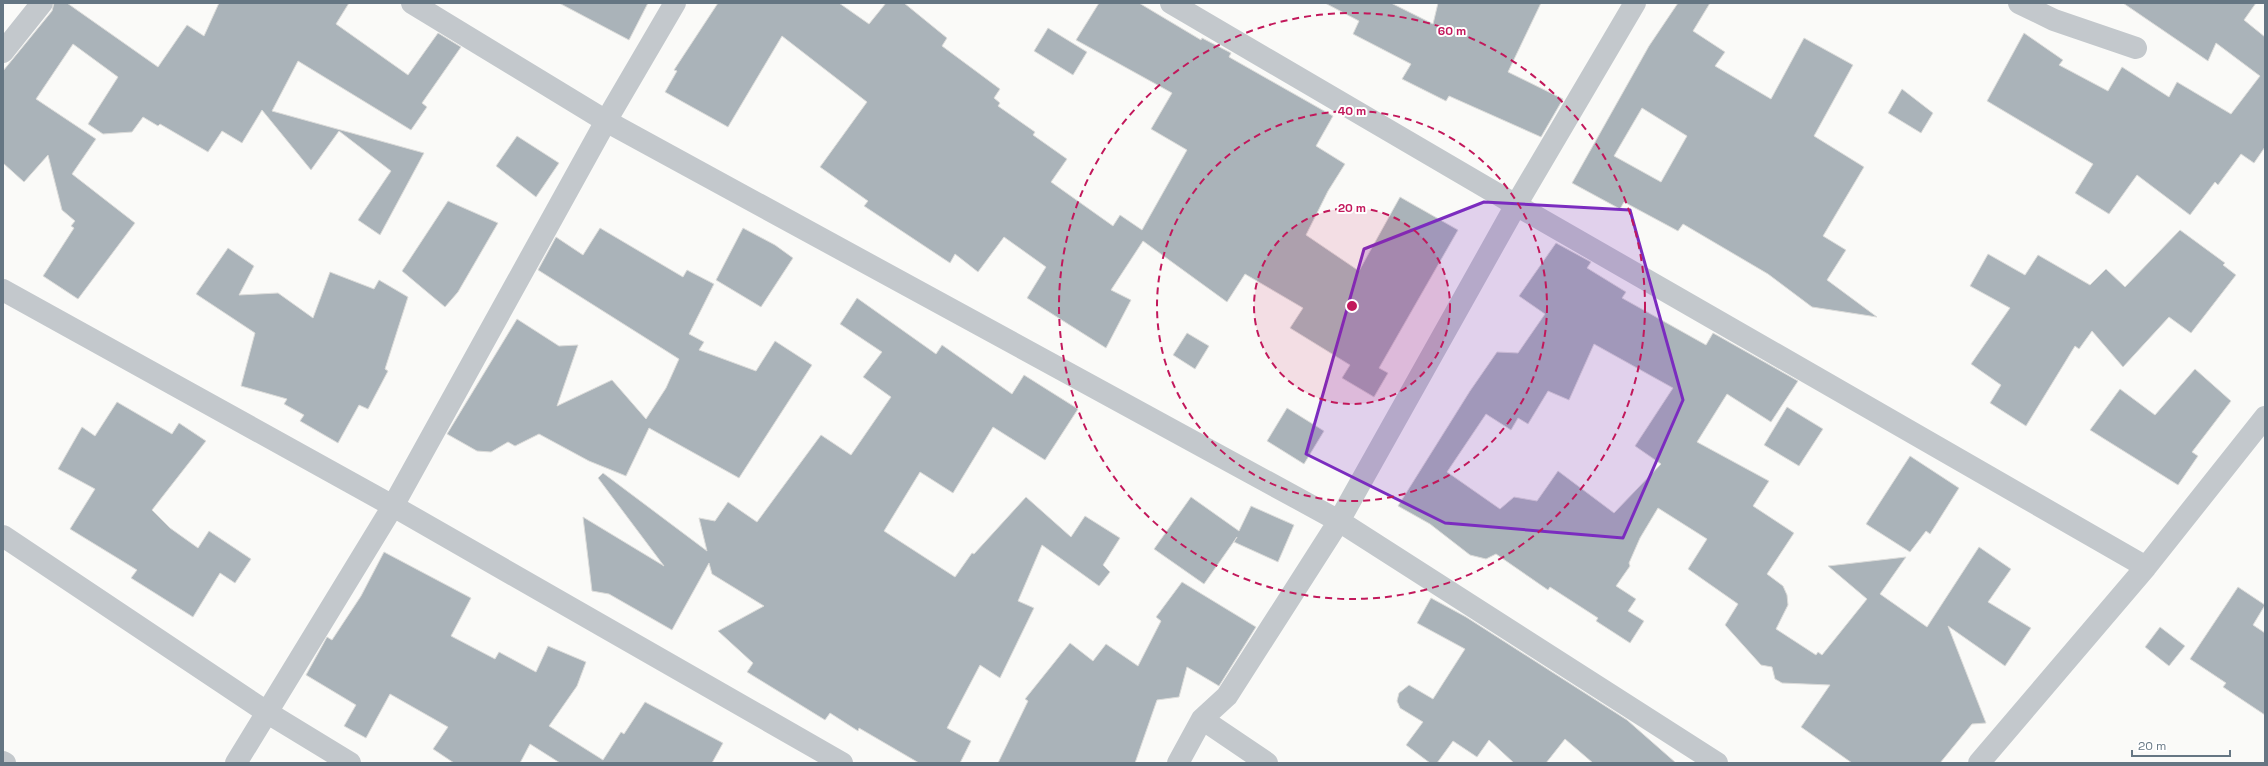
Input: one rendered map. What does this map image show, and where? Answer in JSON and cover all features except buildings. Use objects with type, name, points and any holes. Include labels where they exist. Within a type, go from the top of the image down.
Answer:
[{"type":"street","points":[[3,52],[42,3]]},
{"type":"street","points":[[412,3],[606,121],[1340,521],[1717,763]]},
{"type":"street","points":[[236,763],[268,713],[393,506],[606,121],[675,3]]},
{"type":"street","points":[[1171,3],[1516,205],[2146,566]]},
{"type":"street","points":[[1178,763],[1202,719],[1227,696],[1340,521],[1516,205],[1635,3]]},
{"type":"street","points":[[2019,3],[2054,20],[2136,48]]},
{"type":"street","points":[[3,290],[393,506],[842,763]]},
{"type":"street","points":[[1979,763],[2146,566],[2265,417]]},
{"type":"street","points":[[3,536],[268,713],[350,763]]},
{"type":"street","points":[[1202,719],[1267,763]]},
{"type":"highlighted area","points":[[1484,202],[1630,210],[1683,400],[1623,538],[1445,523],[1306,454],[1364,249]]}]
